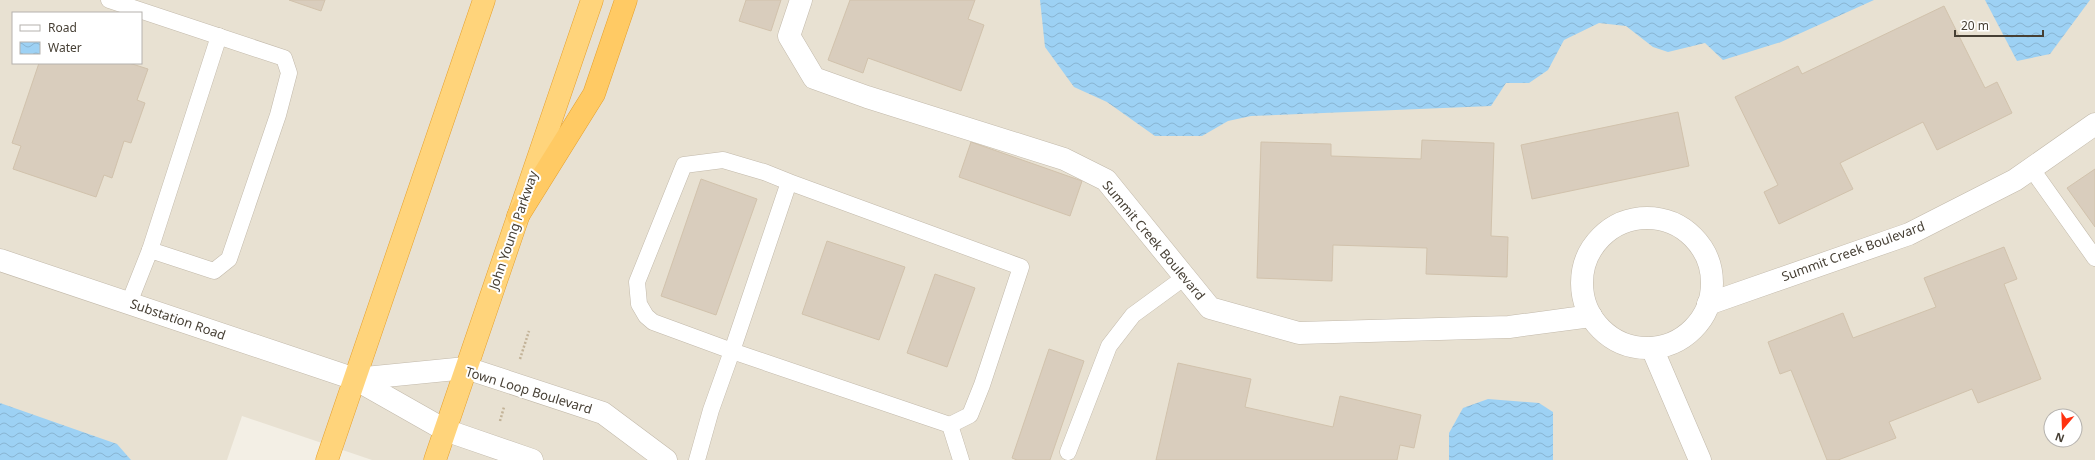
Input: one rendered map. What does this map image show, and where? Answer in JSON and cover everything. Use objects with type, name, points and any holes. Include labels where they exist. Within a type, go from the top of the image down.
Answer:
[{"type":"highway","points":[[327,460],[484,0]]},
{"type":"highway","name":"John Young Parkway","points":[[435,460],[592,0]]},
{"type":"highway","points":[[518,216],[594,94],[626,0]]},
{"type":"street","name":"Summit Creek Boulevard","points":[[800,0],[789,36],[814,78],[867,97],[1064,159],[1106,180],[1210,308],[1299,333],[1509,327],[1591,316]]},
{"type":"street","name":"Summit Creek Boulevard","points":[[1708,304],[1909,234],[2015,180],[2095,124]]},
{"type":"street","points":[[1640,218],[1662,219],[1682,228],[1698,242],[1708,261],[1712,283],[1708,304],[1700,321],[1686,334],[1670,343],[1652,348],[1634,347],[1617,340],[1602,330],[1591,316],[1583,296],[1582,274],[1588,253],[1601,236],[1619,224],[1640,218]]},
{"type":"street","name":"Substation Road","points":[[0,260],[355,379]]},
{"type":"street","points":[[1652,348],[1700,460]]},
{"type":"street","name":"Town Loop Boulevard","points":[[355,379],[466,368],[603,413],[666,460]]},
{"type":"street","points":[[355,379],[445,430],[532,460]]},
{"type":"lane","points":[[109,0],[284,58],[289,73],[278,115],[229,259],[214,271],[150,250]]},
{"type":"lane","points":[[129,303],[150,250],[219,36]]},
{"type":"lane","points":[[723,160],[764,172],[1021,267],[982,385],[970,415],[950,425],[732,351],[653,322],[646,316],[639,304],[637,282],[684,165],[723,160]]},
{"type":"lane","points":[[2031,168],[2095,258]]},
{"type":"lane","points":[[697,460],[711,410],[789,182]]},
{"type":"lane","points":[[1068,452],[1109,346],[1133,315],[1185,277]]},
{"type":"lane","points":[[950,425],[961,460]]},
{"type":"shaded area","points":[[0,0],[2095,0],[2095,460],[372,460],[242,416],[227,460],[0,460]]},
{"type":"water","points":[[1040,0],[1874,0],[1781,42],[1723,60],[1705,43],[1668,52],[1653,47],[1626,26],[1599,23],[1564,40],[1548,70],[1529,83],[1506,83],[1491,106],[1251,116],[1228,121],[1202,136],[1155,136],[1107,102],[1074,87],[1045,47]]},
{"type":"water","points":[[1985,0],[2090,0],[2050,54],[2017,61]]},
{"type":"water","points":[[1488,399],[1539,403],[1553,412],[1553,460],[1449,460],[1449,433],[1463,408]]},
{"type":"water","points":[[0,403],[117,444],[131,460],[0,460]]},
{"type":"building","points":[[289,0],[325,0],[321,11]]},
{"type":"building","points":[[746,0],[781,0],[771,31],[739,21]]},
{"type":"building","points":[[850,0],[975,0],[968,19],[984,25],[961,91],[868,58],[863,73],[828,60]]},
{"type":"building","points":[[1944,6],[1985,88],[1997,82],[2012,113],[1937,150],[1923,122],[1840,163],[1853,189],[1779,224],[1764,192],[1778,185],[1735,97],[1798,66],[1802,74]]},
{"type":"building","points":[[39,64],[132,64],[148,69],[137,100],[145,103],[131,143],[124,141],[112,178],[104,175],[96,197],[13,169],[21,146],[12,143]]},
{"type":"building","points":[[1678,112],[1689,166],[1532,199],[1521,145]]},
{"type":"building","points":[[1422,140],[1494,143],[1491,236],[1508,237],[1507,277],[1426,274],[1427,248],[1333,245],[1332,281],[1257,278],[1261,142],[1331,144],[1331,156],[1421,159]]},
{"type":"building","points":[[971,142],[1082,181],[1070,216],[959,177]]},
{"type":"building","points":[[2095,169],[2095,227],[2067,188]]},
{"type":"building","points":[[701,179],[757,199],[716,315],[661,296]]},
{"type":"building","points":[[827,241],[905,267],[879,340],[802,314]]},
{"type":"building","points":[[2004,247],[2017,279],[2004,284],[2041,379],[1978,403],[1972,389],[1889,422],[1896,438],[1838,460],[1827,460],[1791,370],[1780,374],[1768,342],[1843,313],[1853,338],[1936,307],[1924,278]]},
{"type":"building","points":[[935,274],[975,288],[947,367],[907,353]]},
{"type":"building","points":[[1049,349],[1084,361],[1050,460],[1017,460],[1012,458]]},
{"type":"building","points":[[1178,363],[1251,379],[1245,407],[1333,427],[1340,396],[1421,415],[1414,448],[1400,445],[1397,460],[1156,460]]}]
